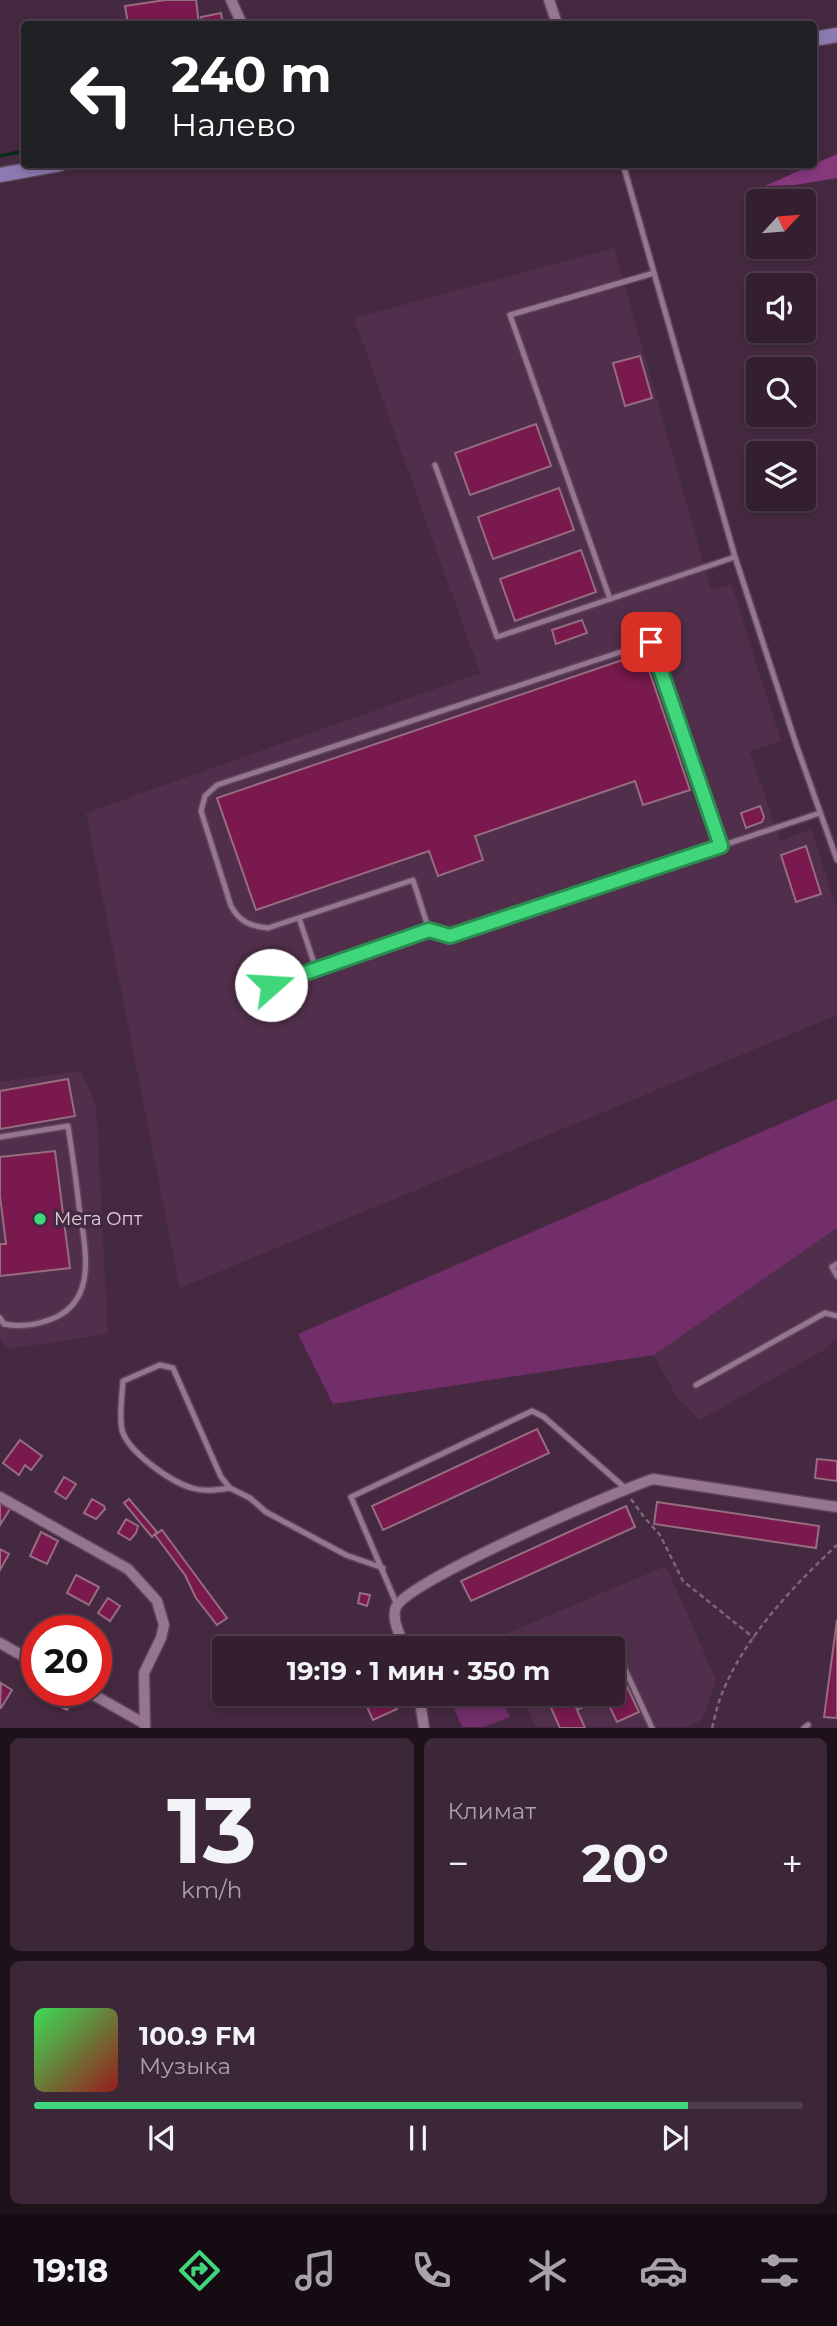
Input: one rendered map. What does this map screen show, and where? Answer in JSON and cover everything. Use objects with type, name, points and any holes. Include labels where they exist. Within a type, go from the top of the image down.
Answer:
[{"type":"main road","points":[[817,38],[837,35]]},
{"type":"main road","points":[[0,175],[38,168]]},
{"type":"street","points":[[231,0],[241,21]]},
{"type":"street","points":[[549,0],[556,21]]},
{"type":"street","points":[[401,1636],[396,1623],[397,1605],[442,1573],[625,1488],[653,1479],[837,1507]]},
{"type":"street","points":[[0,1497],[128,1569],[157,1601],[164,1625],[144,1673],[145,1726]]},
{"type":"street","points":[[0,1643],[21,1655]]},
{"type":"street","points":[[112,1706],[145,1726]]},
{"type":"street","points":[[421,1706],[424,1727]]},
{"type":"lane","points":[[624,168],[735,557],[837,860]]},
{"type":"lane","points":[[610,599],[510,315],[654,273]]},
{"type":"lane","points":[[435,465],[497,637],[735,557]]},
{"type":"lane","points":[[429,930],[413,880],[268,928],[245,923],[231,906],[201,811],[202,803],[210,789],[651,642],[721,846]]},
{"type":"lane","points":[[249,993],[429,930],[450,936],[820,813]]},
{"type":"lane","points":[[299,918],[316,969]]},
{"type":"lane","points":[[0,1137],[68,1126],[87,1261],[83,1286],[76,1301],[54,1319],[34,1325],[17,1326],[4,1324],[0,1318]]},
{"type":"lane","points":[[837,1264],[832,1267],[837,1276]]},
{"type":"lane","points":[[696,1385],[825,1313],[837,1316]]},
{"type":"lane","points":[[230,1489],[211,1491],[191,1488],[147,1463],[131,1447],[122,1430],[123,1381],[160,1365],[173,1368],[221,1477],[230,1489],[250,1498],[266,1512],[346,1555],[383,1568]]},
{"type":"lane","points":[[397,1605],[351,1497],[532,1411],[544,1417],[625,1488]]},
{"type":"lane","points":[[625,1669],[652,1727]]},
{"type":"path","points":[[633,1502],[660,1535],[683,1581],[754,1638]]},
{"type":"path","points":[[712,1727],[721,1695],[754,1638],[796,1584],[837,1545]]},
{"type":"shaded area","points":[[837,154],[837,178],[795,185],[765,186],[806,168],[817,168],[817,163]]},
{"type":"shaded area","points":[[614,248],[711,590],[731,584],[781,741],[750,752],[780,841],[811,829],[837,910],[837,1015],[180,1288],[86,813],[480,673],[354,318]]},
{"type":"shaded area","points":[[81,1071],[96,1105],[108,1334],[8,1349],[0,1338],[0,1082]]},
{"type":"shaded area","points":[[837,1099],[837,1228],[654,1355],[333,1404],[298,1334]]},
{"type":"shaded area","points":[[837,1228],[837,1338],[824,1350],[700,1420],[678,1399],[654,1355]]},
{"type":"shaded area","points":[[666,1566],[716,1680],[702,1720],[686,1727],[536,1727],[526,1706],[625,1706],[625,1636],[501,1636]]},
{"type":"shaded area","points":[[453,1706],[505,1706],[510,1717],[484,1727],[462,1727]]},
{"type":"building","points":[[165,0],[196,0],[199,21],[128,21],[125,6]]},
{"type":"building","points":[[221,13],[222,21],[202,21],[201,17]]},
{"type":"building","points":[[640,356],[652,398],[625,406],[613,363]]},
{"type":"building","points":[[536,424],[551,466],[470,495],[455,453]]},
{"type":"building","points":[[559,488],[574,530],[493,559],[478,517]]},
{"type":"building","points":[[581,550],[596,592],[515,621],[500,579]]},
{"type":"building","points":[[582,620],[587,633],[556,644],[552,630]]},
{"type":"building","points":[[643,653],[690,790],[643,805],[635,781],[475,836],[483,860],[438,876],[429,851],[256,910],[217,798]]},
{"type":"building","points":[[760,806],[764,817],[762,822],[746,828],[741,813]]},
{"type":"building","points":[[806,846],[821,894],[796,902],[781,855]]},
{"type":"building","points":[[68,1079],[75,1116],[0,1129],[0,1091]]},
{"type":"building","points":[[55,1151],[70,1268],[0,1276],[0,1244],[6,1244],[0,1196],[0,1157]]},
{"type":"building","points":[[537,1429],[549,1453],[383,1530],[372,1506]]},
{"type":"building","points":[[20,1440],[42,1456],[31,1470],[25,1465],[19,1475],[3,1463]]},
{"type":"building","points":[[817,1459],[837,1461],[837,1481],[815,1478]]},
{"type":"building","points":[[64,1477],[76,1484],[66,1499],[55,1492]]},
{"type":"building","points":[[92,1499],[105,1509],[96,1519],[84,1513]]},
{"type":"building","points":[[129,1499],[157,1532],[152,1537],[124,1503]]},
{"type":"building","points":[[657,1502],[819,1526],[816,1548],[654,1524]]},
{"type":"building","points":[[0,1503],[10,1509],[0,1525]]},
{"type":"building","points":[[626,1506],[635,1527],[471,1601],[461,1581]]},
{"type":"building","points":[[126,1519],[138,1526],[130,1540],[118,1533]]},
{"type":"building","points":[[162,1530],[227,1618],[217,1625],[155,1535]]},
{"type":"building","points":[[41,1532],[58,1541],[47,1564],[30,1556]]},
{"type":"building","points":[[0,1549],[9,1554],[0,1570]]},
{"type":"building","points":[[76,1575],[99,1587],[89,1605],[67,1593]]},
{"type":"building","points":[[360,1593],[370,1595],[367,1606],[358,1603]]},
{"type":"building","points":[[108,1598],[120,1606],[112,1618],[112,1615],[98,1613]]},
{"type":"building","points":[[837,1620],[837,1718],[824,1717]]},
{"type":"building","points":[[625,1682],[639,1712],[617,1722],[609,1706],[625,1706]]},
{"type":"building","points":[[1,1683],[12,1690],[0,1708]]},
{"type":"building","points":[[367,1706],[396,1706],[397,1709],[373,1720]]},
{"type":"building","points":[[550,1706],[575,1706],[585,1728],[560,1728]]},
{"type":"waterway","points":[[0,156],[21,152]]},
{"type":"place","name":"Мега Опт","points":[[40,1219]]},
{"type":"route","points":[[271,985],[429,930],[450,936],[721,846],[651,642]]}]
